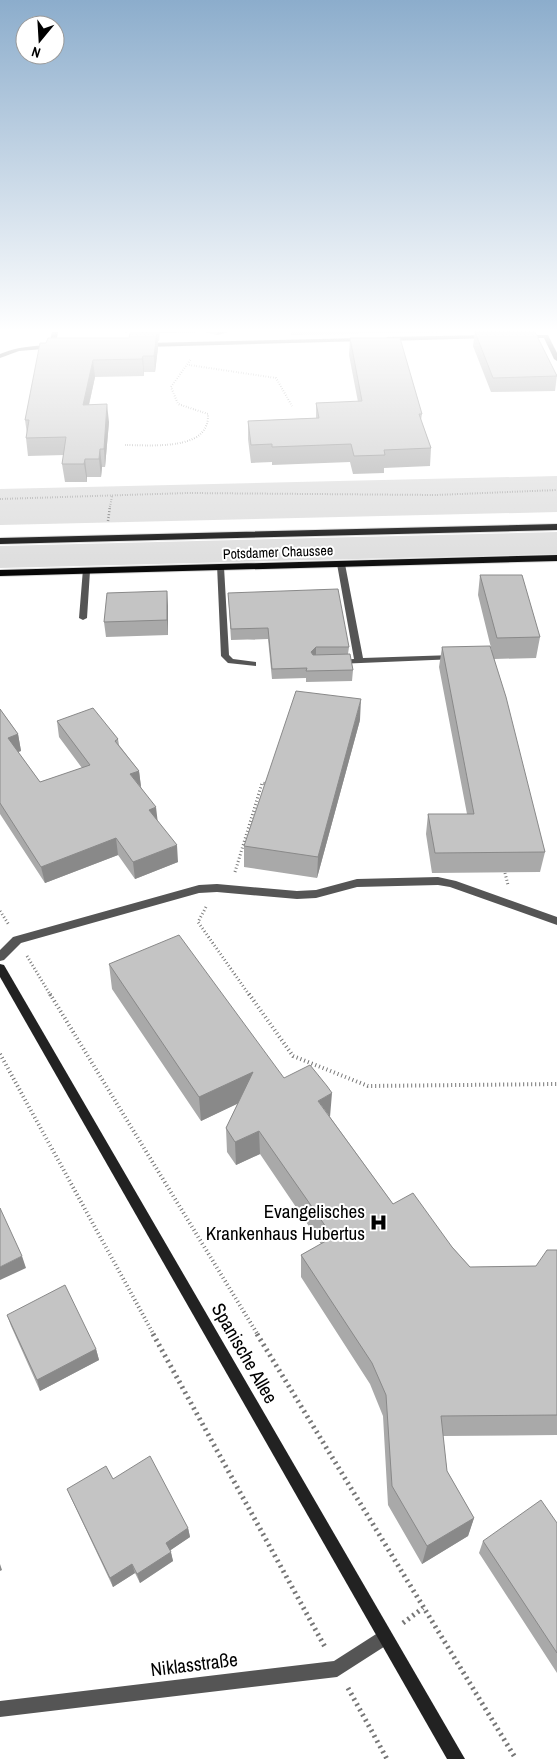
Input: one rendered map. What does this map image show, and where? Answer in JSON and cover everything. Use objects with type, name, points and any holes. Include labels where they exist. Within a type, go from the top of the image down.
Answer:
[{"type":"main road","name":"Potsdamer Chaussee","points":[[0,541],[557,527]]},
{"type":"main road","name":"Potsdamer Chaussee","points":[[0,573],[557,558]]},
{"type":"main road","name":"Spanische Allee","points":[[0,968],[456,1759]]},
{"type":"street","points":[[341,564],[359,661]]},
{"type":"street","points":[[220,567],[225,656],[231,661],[253,664]]},
{"type":"street","points":[[83,618],[86,571]]},
{"type":"street","points":[[333,662],[460,657]]},
{"type":"street","points":[[0,957],[17,940],[199,889],[217,888],[297,895],[316,894],[357,883],[438,882],[452,884],[557,922]]},
{"type":"street","name":"Niklasstraße","points":[[0,1709],[338,1669],[384,1636]]},
{"type":"path","points":[[124,445],[186,443],[200,436],[209,421],[208,414]]},
{"type":"path","points":[[0,499],[188,494],[436,495],[557,490]]},
{"type":"path","points":[[108,524],[112,496]]},
{"type":"path","points":[[230,889],[262,783],[272,784]]},
{"type":"path","points":[[217,888],[198,922],[293,1056],[368,1086],[557,1084]]},
{"type":"path","points":[[0,911],[516,1759]]},
{"type":"path","points":[[0,1054],[325,1646]]},
{"type":"path","points":[[353,1697],[387,1759]]},
{"type":"shaded area","points":[[557,476],[557,512],[0,525],[0,489]]},
{"type":"shaded area","points":[[557,532],[557,554],[0,568],[0,546]]},
{"type":"building","points":[[26,414],[106,414],[104,449],[100,449],[99,459],[85,459],[84,464],[62,464],[66,437],[26,438],[29,420],[25,420]]},
{"type":"building","points":[[318,414],[419,414],[431,448],[384,450],[385,455],[354,456],[351,444],[272,447],[272,444],[251,445],[248,421],[319,418]]},
{"type":"building","points":[[480,575],[522,575],[540,637],[497,638]]},
{"type":"building","points":[[338,589],[349,647],[316,647],[311,652],[313,655],[350,654],[353,670],[306,671],[307,668],[272,669],[268,628],[231,629],[228,593]]},
{"type":"building","points":[[167,591],[167,620],[104,622],[107,593]]},
{"type":"building","points":[[490,646],[506,697],[545,852],[435,853],[428,814],[474,814],[442,647]]},
{"type":"building","points":[[296,691],[361,699],[318,857],[244,846]]},
{"type":"building","points":[[93,708],[118,739],[115,741],[139,771],[130,774],[156,807],[149,810],[177,845],[133,862],[116,838],[41,867],[0,803],[0,709],[18,734],[8,738],[40,782],[90,765],[57,721]]},
{"type":"building","points":[[179,935],[284,1078],[310,1065],[327,1086],[332,1093],[318,1101],[393,1204],[413,1193],[452,1247],[470,1267],[536,1266],[547,1250],[557,1250],[557,1415],[441,1416],[447,1471],[474,1518],[427,1546],[392,1486],[386,1395],[372,1363],[301,1255],[333,1237],[259,1131],[235,1142],[226,1128],[253,1072],[199,1097],[109,964]]},
{"type":"building","points":[[0,1208],[22,1256],[0,1267]]},
{"type":"building","points":[[65,1285],[96,1349],[37,1380],[7,1315]]},
{"type":"building","points":[[150,1456],[188,1528],[166,1543],[171,1552],[137,1574],[132,1564],[110,1578],[67,1489],[106,1466],[113,1479]]},
{"type":"building","points":[[541,1500],[557,1523],[557,1653],[483,1541]]},
{"type":"place","name":"Evangelisches Krankenhaus Hubertus","points":[[379,1222]]}]
